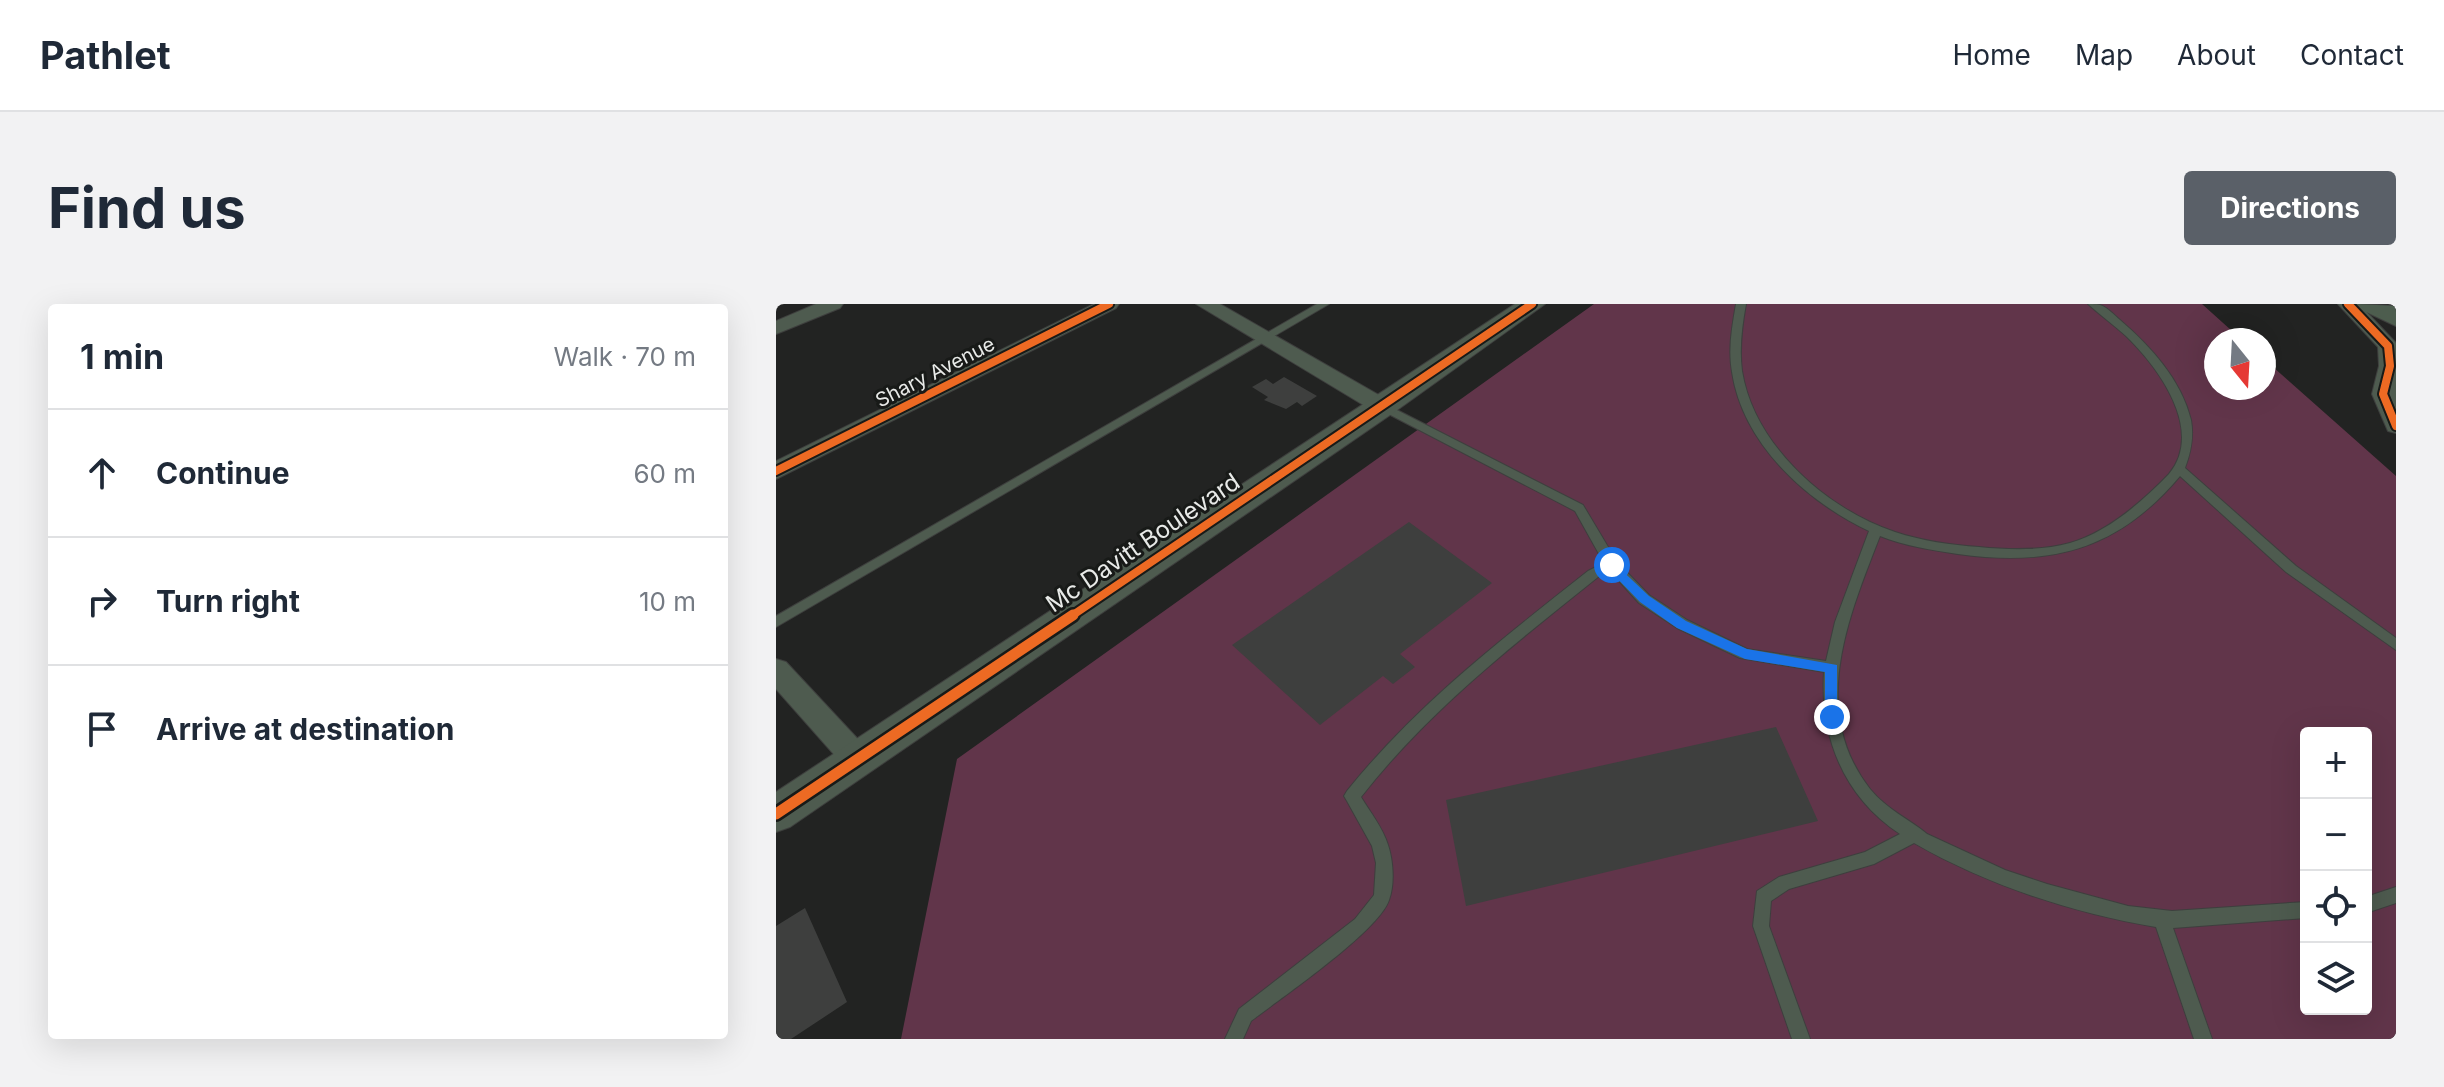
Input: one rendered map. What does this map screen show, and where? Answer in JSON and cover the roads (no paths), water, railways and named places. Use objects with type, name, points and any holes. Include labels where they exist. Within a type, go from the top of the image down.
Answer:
[{"type":"main road","points":[[2372,304],[2396,317]]},
{"type":"street","points":[[776,328],[833,304]]},
{"type":"street","name":"Shary Avenue","points":[[776,471],[1109,304]]},
{"type":"street","points":[[1206,304],[1383,407]]},
{"type":"street","name":"Mc Davitt Boulevard","points":[[776,814],[1532,304]]},
{"type":"street","points":[[2348,304],[2388,346],[2390,393],[2396,426]]},
{"type":"street","points":[[776,670],[857,759]]},
{"type":"lane","points":[[776,622],[1324,304]]},
{"type":"lane","points":[[1741,304],[1735,351],[1740,397],[1764,439],[1797,478],[1836,509],[1876,530],[1941,547],[2003,555],[2069,548],[2105,532],[2135,512],[2179,469],[2186,446],[2185,419],[2173,387],[2134,334],[2093,304]]},
{"type":"lane","points":[[1383,407],[1579,508],[1612,565],[1644,599],[1682,624],[1745,654],[1832,668]]},
{"type":"lane","points":[[2179,469],[2291,569],[2396,645]]},
{"type":"lane","points":[[1876,530],[1848,603],[1832,668],[1832,717],[1844,755],[1866,796],[1894,821],[1960,859],[2068,900],[2162,919],[2300,910]]},
{"type":"lane","points":[[1234,1039],[1245,1015],[1361,925],[1382,898],[1384,863],[1380,844],[1352,796],[1377,761],[1488,659],[1593,574],[1612,565]]},
{"type":"lane","points":[[1801,1039],[1761,926],[1763,897],[1785,882],[1868,859],[1916,833]]},
{"type":"lane","points":[[2372,903],[2396,895]]},
{"type":"lane","points":[[2162,919],[2203,1039]]}]
